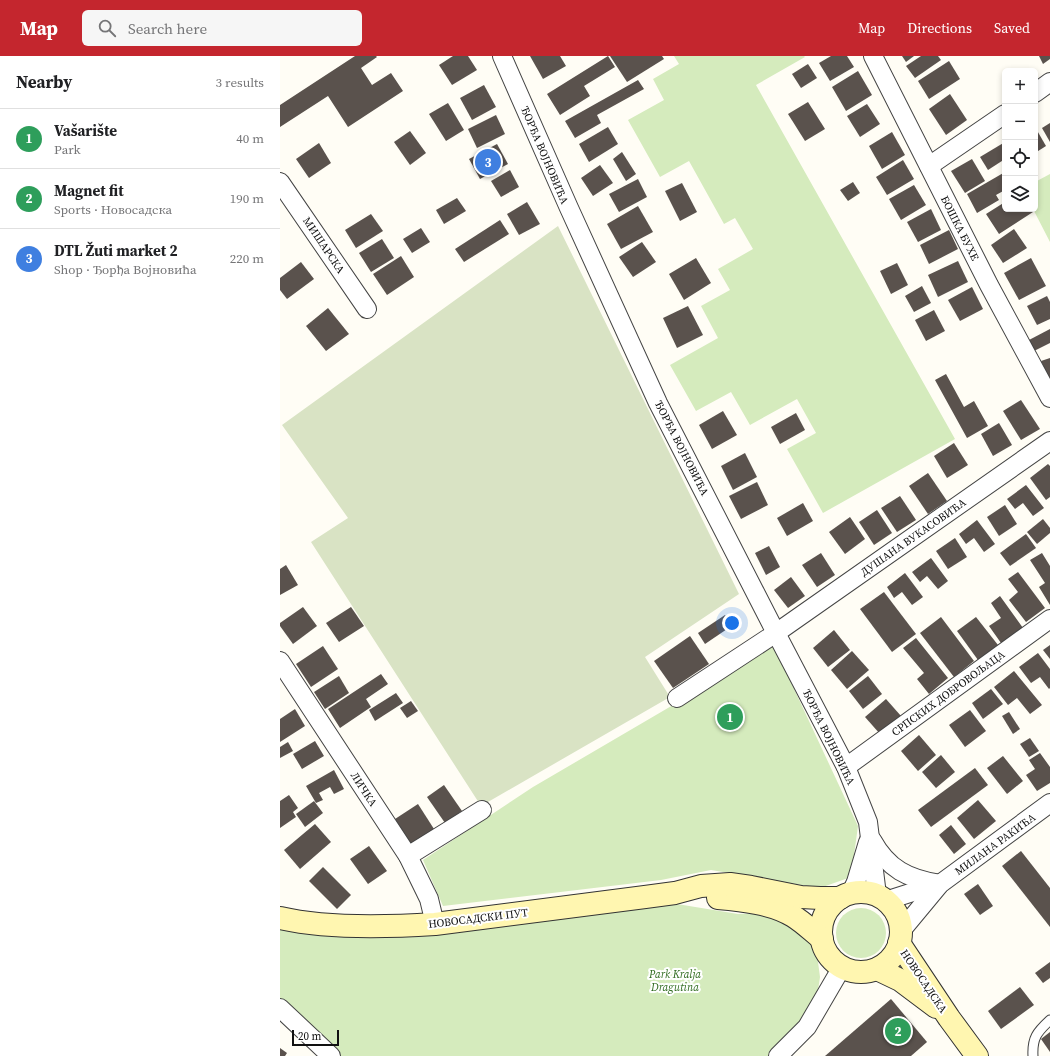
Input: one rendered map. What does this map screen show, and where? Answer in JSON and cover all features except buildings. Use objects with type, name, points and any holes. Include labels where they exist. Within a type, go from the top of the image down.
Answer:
[{"type":"main road","name":"НОВОСАДСКИ ПУТ","points":[[280,918],[325,925],[412,926],[675,893],[701,886],[730,884],[751,886],[801,897],[820,898],[869,893],[881,898]]},
{"type":"main road","name":"НОВОСАДСКИ ПУТ","points":[[675,893],[739,900],[764,905],[791,915],[822,939]]},
{"type":"main road","name":"НОВОСАДСКИ ПУТ","points":[[846,896],[831,905],[824,916],[821,927],[825,950],[832,960],[842,967],[853,971],[865,972],[877,969]]},
{"type":"main road","points":[[877,969],[887,963],[895,954],[900,937],[899,920],[894,909],[881,898]]},
{"type":"main road","name":"НОВОСАДСКА","points":[[900,937],[949,1018],[977,1056]]},
{"type":"main road","name":"НОВОСАДСКА","points":[[877,969],[900,980],[949,1018]]},
{"type":"street","name":"ЂОРЂА ВОЈНОВИЋА","points":[[502,56],[569,208],[658,403],[846,767],[868,822],[869,836],[881,898]]},
{"type":"street","name":"БОШКА БУХЕ","points":[[873,56],[989,285],[1050,398]]},
{"type":"street","points":[[1038,91],[1050,82]]},
{"type":"street","points":[[930,166],[1002,116]]},
{"type":"street","name":"МИШАРСКА","points":[[280,182],[367,309]]},
{"type":"street","name":"ДУШАНА ВУКАСОВИЋА","points":[[677,698],[776,633],[1050,441]]},
{"type":"street","name":"СРПСКИХ ДОБРОВОЉАЦА","points":[[846,767],[1050,619]]},
{"type":"street","name":"ЛИЧКА","points":[[280,661],[408,856],[429,899],[435,924]]},
{"type":"street","name":"МИЛАНА РАКИЋА","points":[[900,937],[940,884],[1050,803]]},
{"type":"street","points":[[408,856],[482,810]]},
{"type":"street","name":"ЂОРЂА ВОЈНОВИЋА","points":[[846,896],[856,882],[869,836]]},
{"type":"street","points":[[869,836],[878,851],[890,865],[903,874],[922,881],[940,884]]},
{"type":"street","name":"МИЛАНА РАКИЋА","points":[[881,898],[940,884]]},
{"type":"street","points":[[778,1056],[807,1027],[842,967]]},
{"type":"street","points":[[280,1008],[331,1056]]},
{"type":"lane","points":[[1033,1056],[1032,1045],[1036,1034],[1050,1020]]},
{"type":"green space","points":[[674,56],[805,57],[756,85],[955,439],[823,513],[787,449],[816,433],[797,399],[750,425],[731,392],[696,411],[670,365],[718,338],[701,306],[730,290],[718,269],[753,249],[735,218],[724,224],[689,161],[660,177],[628,120],[664,100],[653,79],[679,64]]},
{"type":"green space","points":[[1050,174],[1050,242],[1035,212],[1038,212],[1038,180]]},
{"type":"green space","points":[[558,226],[739,594],[645,657],[670,697],[481,806],[311,542],[348,518],[282,425]]},
{"type":"green space","points":[[774,646],[858,826],[851,877],[820,888],[711,870],[661,880],[443,906],[423,860],[533,787]]},
{"type":"green space","name":"Park Kralja Dragutina","points":[[677,904],[738,914],[765,913],[803,935],[813,945],[818,962],[820,977],[817,997],[778,1056],[331,1056],[280,1008],[280,917],[562,917]]},
{"type":"green space","points":[[861,908],[875,912],[882,919],[886,933],[882,947],[875,954],[861,958],[847,954],[840,947],[836,933],[840,919],[847,912]]},
{"type":"place","name":"DTL Žuti market 2","points":[[488,162]]},
{"type":"place","name":"Vašarište","points":[[730,717]]},
{"type":"place","name":"Magnet fit","points":[[898,1031]]}]
